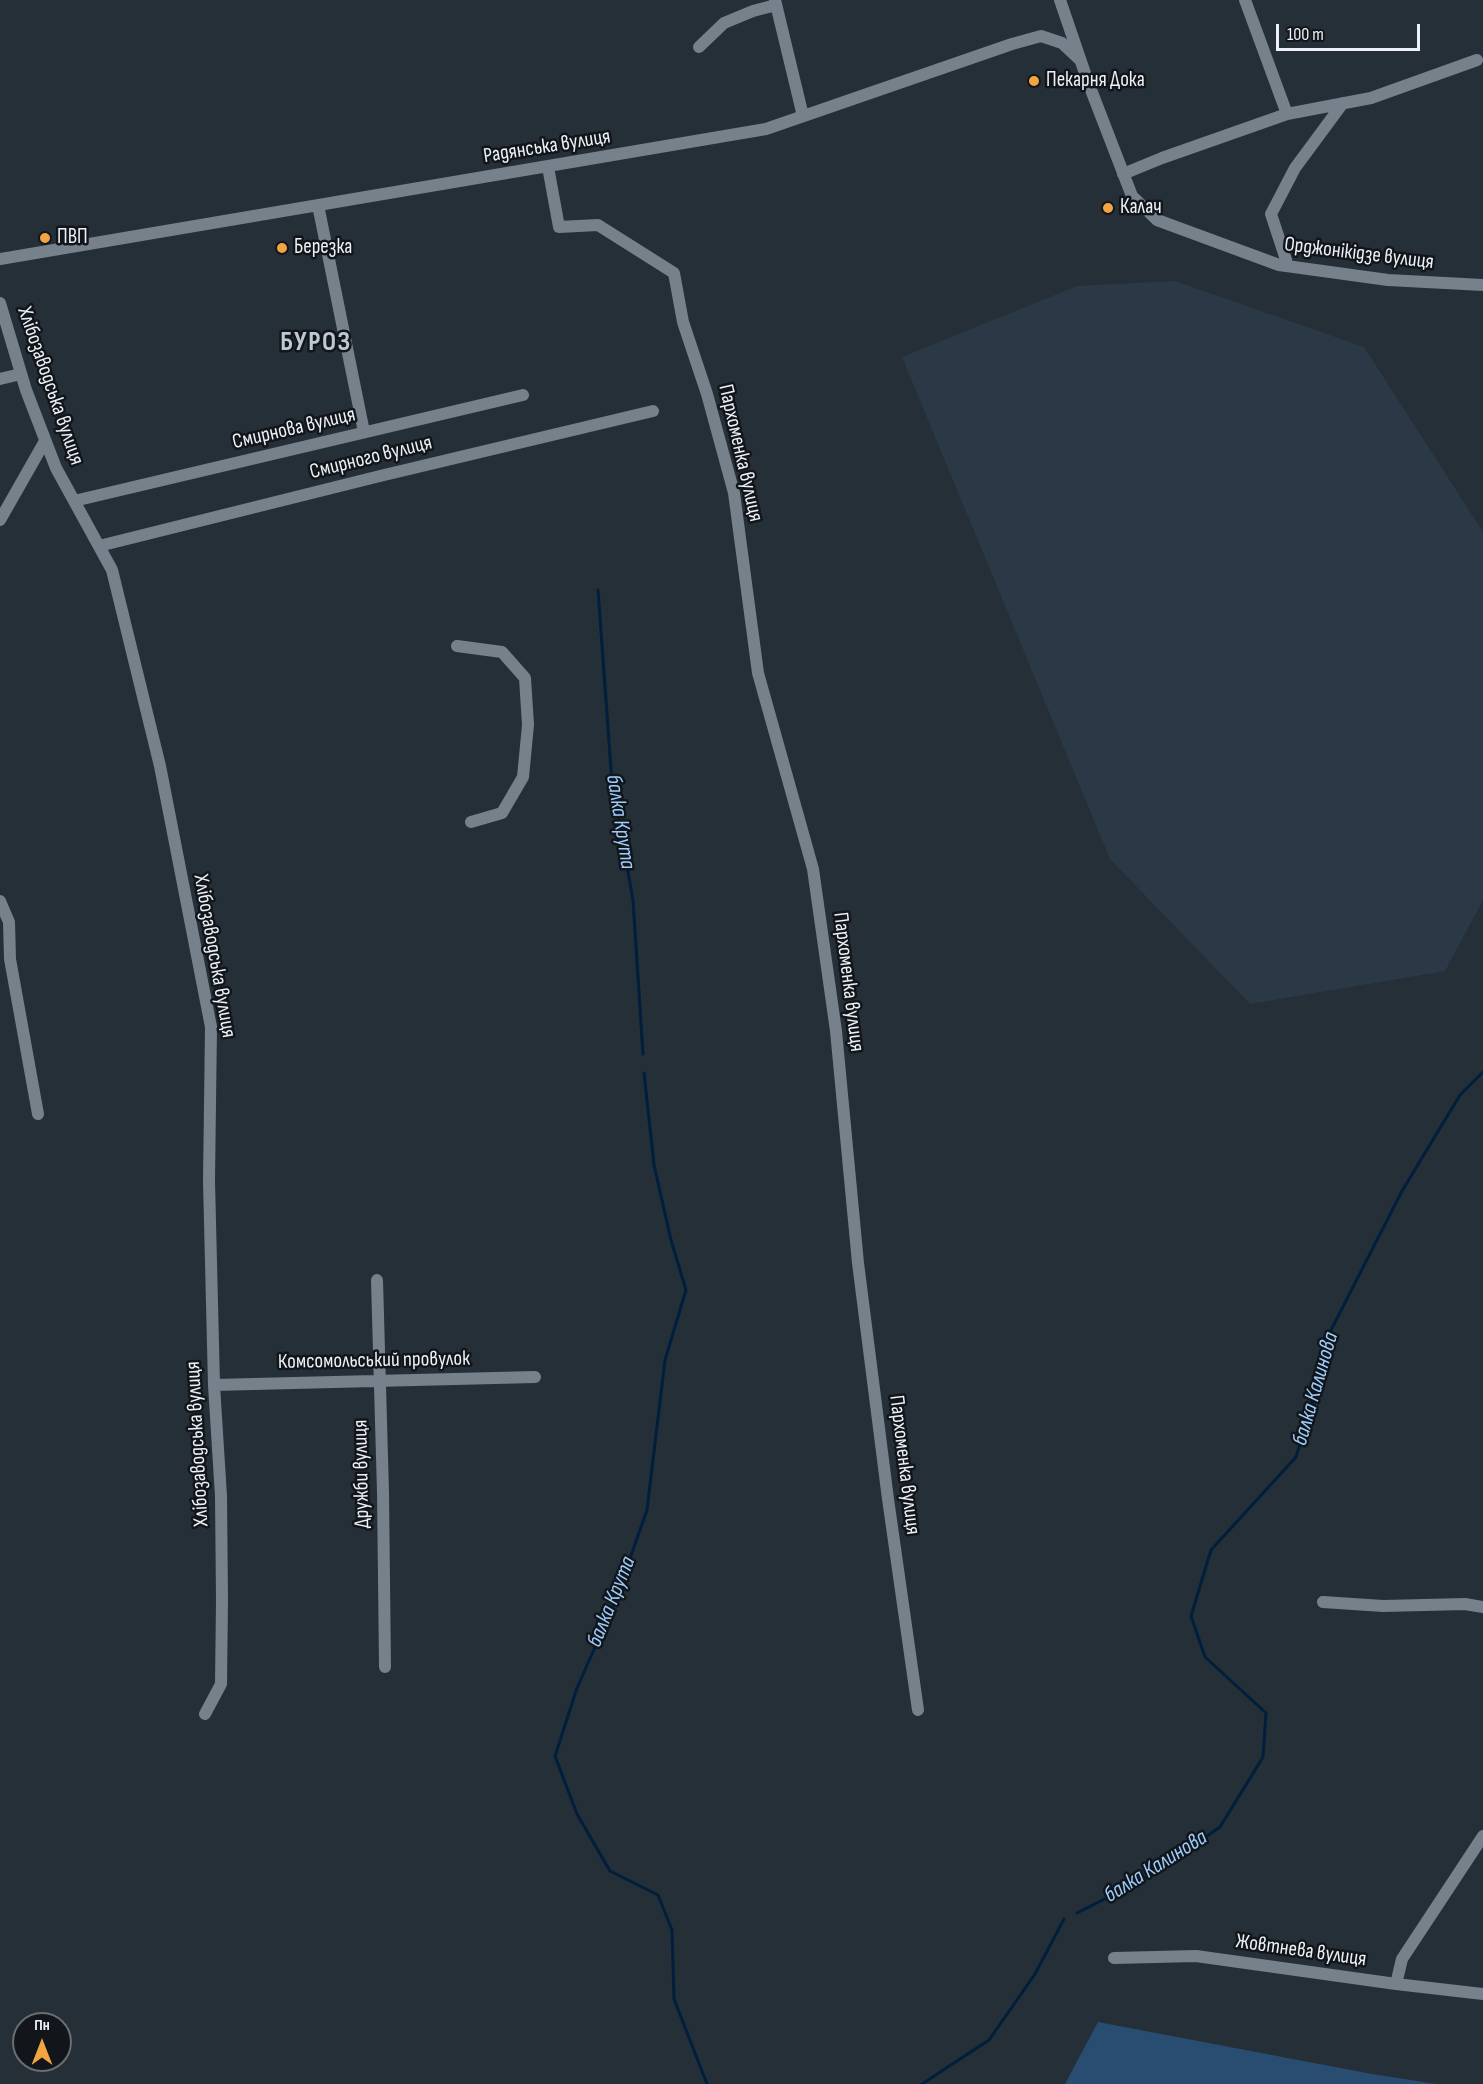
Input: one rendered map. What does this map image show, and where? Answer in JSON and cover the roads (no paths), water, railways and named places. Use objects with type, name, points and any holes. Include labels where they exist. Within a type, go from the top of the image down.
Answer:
[{"type":"street","name":"Орджонікідзе вулиця","points":[[1060,0],[1132,196],[1157,220],[1288,267],[1388,280],[1483,285]]},
{"type":"street","points":[[1245,0],[1287,114]]},
{"type":"street","points":[[699,47],[724,23],[776,2],[803,116]]},
{"type":"street","name":"Радянська вулиця","points":[[0,259],[766,129],[1011,44],[1041,36],[1062,42],[1081,62]]},
{"type":"street","points":[[1123,174],[1287,114],[1371,98],[1478,60]]},
{"type":"street","points":[[1288,267],[1271,214],[1295,168],[1343,104]]},
{"type":"street","name":"Пархоменка вулиця","points":[[548,166],[559,227],[598,225],[674,273],[683,322],[707,394],[734,493],[758,673],[813,869],[836,1031],[860,1273],[888,1499],[918,1710]]},
{"type":"street","points":[[318,205],[364,432]]},
{"type":"street","name":"Хлібозаводська вулиця","points":[[0,303],[21,374],[56,468],[112,570],[160,766],[211,1027],[209,1181],[214,1385],[221,1496],[221,1684],[205,1714]]},
{"type":"street","points":[[0,379],[21,374]]},
{"type":"street","name":"Смирнова вулиця","points":[[74,501],[523,395]]},
{"type":"street","name":"Смирного вулиця","points":[[99,546],[653,411]]},
{"type":"street","points":[[0,520],[45,441]]},
{"type":"street","points":[[457,646],[502,652],[525,678],[528,725],[523,777],[502,813],[471,822]]},
{"type":"street","points":[[0,901],[9,922],[10,959],[38,1114]]},
{"type":"street","name":"Дружби вулиця","points":[[377,1280],[385,1667]]},
{"type":"street","name":"Комсомольський провулок","points":[[214,1385],[535,1377]]},
{"type":"street","points":[[1323,1602],[1383,1606],[1465,1604],[1483,1607]]},
{"type":"street","points":[[1396,1984],[1402,1959],[1483,1836]]},
{"type":"street","name":"Жовтнева вулиця","points":[[1114,1958],[1196,1956],[1483,1994]]},
{"type":"waterway","name":"балка Крута","points":[[598,590],[612,783],[633,900],[643,1054]]},
{"type":"waterway","name":"балка Калинова","points":[[1077,1913],[1146,1878],[1220,1827],[1263,1757],[1266,1713],[1205,1657],[1191,1616],[1211,1550],[1296,1457],[1317,1387],[1330,1332],[1402,1191],[1460,1095],[1483,1072]]},
{"type":"waterway","name":"балка Крута","points":[[644,1073],[654,1165],[671,1240],[686,1290],[665,1360],[647,1510],[614,1604],[577,1688],[555,1756],[577,1814],[610,1871],[658,1895],[672,1930],[674,1999],[707,2084]]},
{"type":"waterway","name":"балка Калинова","points":[[922,2084],[989,2040],[1035,1974],[1064,1919]]},
{"type":"place","name":"Пекарня Дока","points":[[1034,81]]},
{"type":"place","name":"Калач","points":[[1108,208]]},
{"type":"place","name":"ПВП","points":[[45,238]]},
{"type":"place","name":"Березка","points":[[282,248]]},
{"type":"district","name":"БУРОЗ","points":[[316,343]]}]
